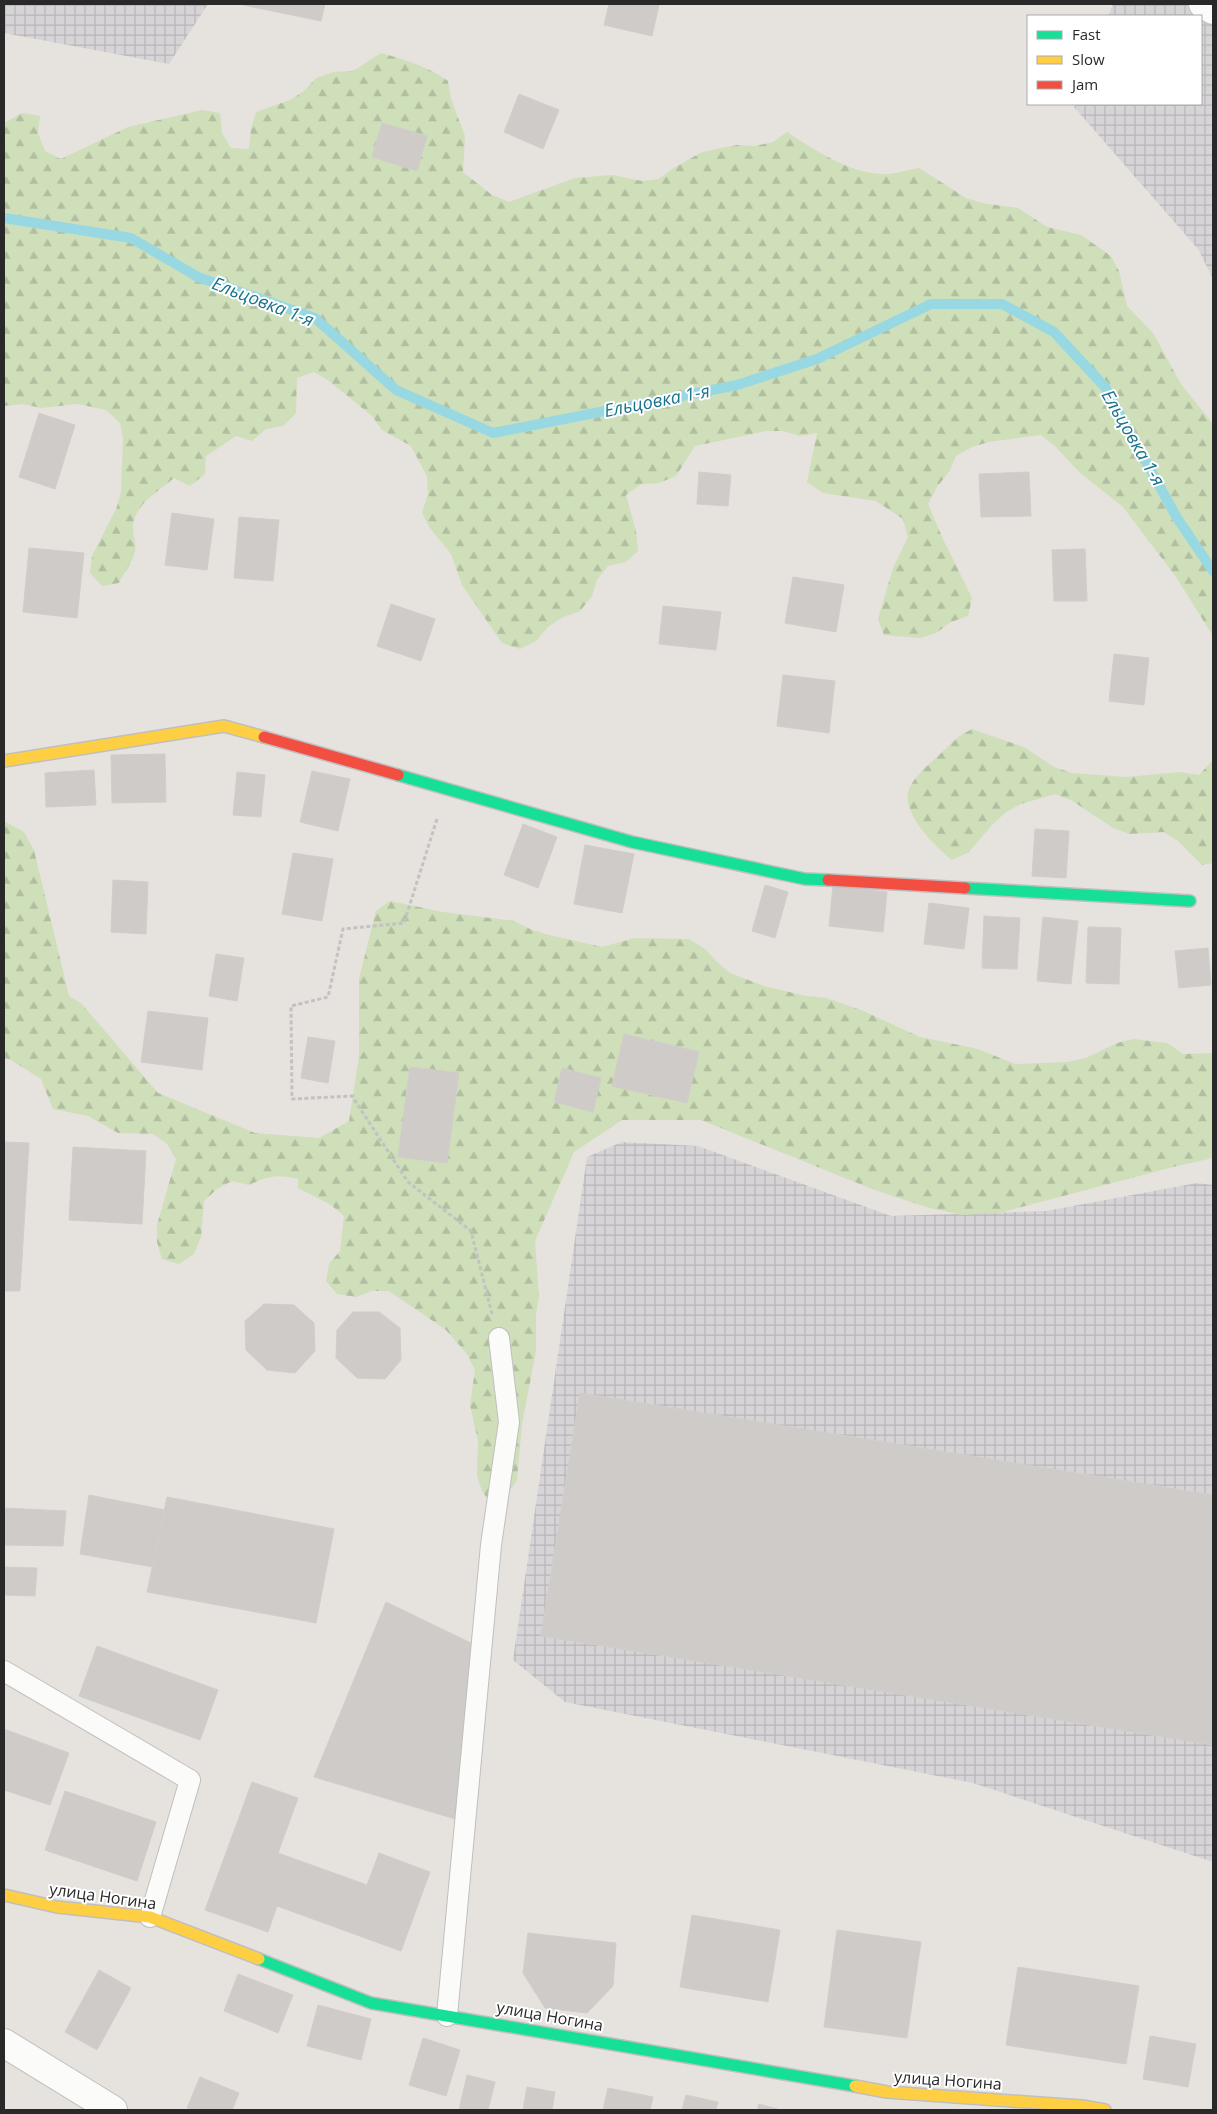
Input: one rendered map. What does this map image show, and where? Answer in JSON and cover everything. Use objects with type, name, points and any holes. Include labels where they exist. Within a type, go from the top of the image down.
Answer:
[{"type":"street","points":[[1203,4],[1213,10]]},
{"type":"street","points":[[4,761],[224,726],[632,842],[805,878],[1190,901]]},
{"type":"street","name":"улица Ногина","points":[[4,1895],[57,1907],[150,1917],[371,2003],[887,2092],[1082,2106],[1105,2110]]},
{"type":"street","points":[[4,2043],[113,2110]]},
{"type":"lane","points":[[447,2016],[491,1544],[509,1422],[499,1338]]},
{"type":"lane","points":[[4,1671],[190,1780],[150,1917]]},
{"type":"path","points":[[446,790],[404,924],[343,929],[328,998],[291,1006],[292,1099],[352,1096],[408,1182],[471,1231],[499,1338]]},
{"type":"shaded area","points":[[4,4],[208,4],[169,64],[4,33]]},
{"type":"shaded area","points":[[1113,4],[1213,4],[1213,279],[1198,249],[1074,107],[1075,105],[1202,105],[1202,15],[1108,15]]},
{"type":"shaded area","points":[[622,1142],[698,1146],[891,1216],[1046,1211],[1197,1183],[1213,1185],[1213,1862],[973,1783],[565,1702],[513,1660],[587,1157]]},
{"type":"green space","points":[[381,53],[424,67],[448,81],[451,99],[465,136],[463,172],[492,195],[509,202],[575,178],[612,175],[642,181],[659,179],[672,169],[702,152],[737,145],[755,146],[773,142],[787,132],[808,146],[844,165],[869,173],[886,174],[919,168],[966,198],[982,203],[1018,208],[1047,227],[1081,235],[1111,256],[1119,271],[1127,306],[1153,333],[1181,384],[1213,424],[1213,636],[1176,577],[1123,507],[1079,472],[1056,447],[1041,435],[989,442],[972,447],[956,456],[949,472],[937,487],[928,504],[972,598],[968,616],[951,622],[936,633],[920,638],[884,635],[878,619],[893,568],[908,537],[903,519],[876,501],[823,493],[807,482],[817,433],[800,436],[783,431],[766,431],[695,446],[676,476],[659,483],[641,484],[626,495],[636,531],[638,551],[626,562],[608,566],[597,580],[592,596],[580,611],[563,617],[548,627],[536,641],[520,649],[502,643],[462,585],[451,554],[429,527],[422,512],[428,494],[427,476],[411,446],[382,430],[372,416],[329,381],[314,372],[297,378],[296,413],[283,426],[266,429],[252,441],[236,436],[206,456],[205,474],[190,486],[174,478],[149,498],[134,518],[135,551],[130,563],[119,583],[102,586],[90,573],[92,556],[117,507],[121,491],[123,439],[120,423],[106,410],[78,404],[41,408],[23,404],[4,406],[4,123],[22,113],[40,116],[38,133],[45,151],[61,159],[128,127],[202,110],[220,113],[222,133],[231,148],[249,149],[251,129],[256,112],[290,100],[304,91],[316,78],[334,72],[353,71]]},
{"type":"green space","points":[[972,729],[1024,747],[1054,767],[1072,773],[1126,777],[1180,772],[1199,775],[1213,760],[1213,863],[1202,865],[1178,841],[1164,832],[1129,834],[1113,828],[1071,800],[1055,794],[1021,804],[1006,812],[969,852],[952,860],[920,827],[909,806],[908,796],[910,787],[920,773],[957,738]]},
{"type":"green space","points":[[4,821],[24,832],[34,850],[69,996],[81,1003],[158,1093],[255,1133],[319,1138],[349,1121],[359,1056],[359,979],[376,911],[390,901],[443,912],[514,921],[549,935],[602,947],[635,938],[689,939],[705,949],[730,973],[764,986],[806,996],[826,998],[861,1010],[920,1037],[978,1049],[1015,1064],[1068,1062],[1086,1058],[1117,1043],[1133,1039],[1167,1043],[1183,1054],[1213,1053],[1213,1158],[999,1213],[962,1215],[926,1207],[872,1189],[701,1120],[622,1120],[574,1152],[535,1241],[539,1296],[536,1314],[536,1351],[522,1424],[517,1480],[507,1495],[491,1504],[482,1491],[477,1476],[478,1441],[470,1405],[475,1370],[467,1354],[446,1330],[389,1291],[372,1291],[356,1297],[337,1294],[326,1281],[329,1264],[340,1251],[344,1216],[331,1205],[298,1188],[298,1179],[273,1177],[249,1185],[232,1181],[217,1189],[204,1201],[201,1237],[194,1254],[179,1264],[162,1259],[157,1242],[157,1225],[176,1159],[167,1144],[153,1134],[118,1133],[88,1116],[53,1109],[41,1079],[11,1060],[4,1058]]},
{"type":"building","points":[[243,4],[325,4],[321,21]]},
{"type":"building","points":[[609,4],[659,5],[652,36],[604,25]]},
{"type":"building","points":[[519,94],[559,110],[543,149],[504,132]]},
{"type":"building","points":[[382,123],[427,136],[417,171],[372,157]]},
{"type":"building","points":[[39,413],[75,425],[55,489],[19,477]]},
{"type":"building","points":[[699,472],[731,475],[728,506],[697,504]]},
{"type":"building","points":[[1029,472],[1031,516],[981,517],[979,474]]},
{"type":"building","points":[[172,513],[214,519],[207,570],[165,565]]},
{"type":"building","points":[[239,517],[279,520],[273,581],[234,578]]},
{"type":"building","points":[[29,548],[84,553],[77,618],[23,612]]},
{"type":"building","points":[[1085,549],[1087,601],[1054,601],[1052,550]]},
{"type":"building","points":[[793,577],[844,585],[836,632],[785,623]]},
{"type":"building","points":[[391,604],[435,619],[421,661],[377,646]]},
{"type":"building","points":[[663,606],[721,612],[716,650],[659,644]]},
{"type":"building","points":[[1114,654],[1149,658],[1144,705],[1109,701]]},
{"type":"building","points":[[783,675],[835,681],[829,733],[777,726]]},
{"type":"building","points":[[165,754],[166,802],[112,803],[111,755]]},
{"type":"building","points":[[94,770],[96,805],[46,807],[45,773]]},
{"type":"building","points":[[312,771],[350,779],[338,831],[300,822]]},
{"type":"building","points":[[237,772],[265,775],[261,817],[233,815]]},
{"type":"building","points":[[523,824],[557,837],[538,888],[504,875]]},
{"type":"building","points":[[1035,829],[1069,831],[1066,878],[1032,876]]},
{"type":"building","points":[[585,845],[634,854],[622,913],[574,904]]},
{"type":"building","points":[[293,853],[333,859],[322,921],[282,914]]},
{"type":"building","points":[[113,880],[148,882],[146,934],[111,932]]},
{"type":"building","points":[[765,885],[788,892],[775,938],[752,931]]},
{"type":"building","points":[[833,886],[887,892],[883,932],[829,926]]},
{"type":"building","points":[[929,903],[969,908],[964,949],[924,944]]},
{"type":"building","points":[[984,916],[1020,918],[1017,969],[982,968]]},
{"type":"building","points":[[1043,917],[1078,921],[1071,984],[1037,981]]},
{"type":"building","points":[[1088,927],[1121,928],[1119,984],[1086,983]]},
{"type":"building","points":[[1208,948],[1211,985],[1179,988],[1175,951]]},
{"type":"building","points":[[216,954],[244,958],[237,1001],[209,996]]},
{"type":"building","points":[[148,1011],[208,1018],[202,1070],[141,1062]]},
{"type":"building","points":[[624,1034],[699,1052],[687,1103],[612,1086]]},
{"type":"building","points":[[308,1037],[335,1041],[328,1083],[301,1078]]},
{"type":"building","points":[[410,1067],[459,1073],[447,1163],[398,1157]]},
{"type":"building","points":[[562,1068],[601,1078],[593,1112],[554,1102]]},
{"type":"building","points":[[4,1142],[29,1143],[20,1291],[4,1291]]},
{"type":"building","points":[[73,1147],[146,1151],[142,1224],[69,1220]]},
{"type":"building","points":[[264,1304],[294,1305],[314,1323],[315,1351],[295,1373],[267,1370],[246,1350],[245,1321]]},
{"type":"building","points":[[353,1312],[379,1312],[400,1328],[401,1360],[385,1379],[357,1378],[336,1358],[337,1330]]},
{"type":"building","points":[[580,1393],[1213,1495],[1213,1745],[541,1636]]},
{"type":"building","points":[[89,1495],[165,1510],[153,1567],[80,1554]]},
{"type":"building","points":[[167,1497],[334,1529],[316,1623],[147,1592]]},
{"type":"building","points":[[4,1508],[66,1511],[63,1546],[4,1545]]},
{"type":"building","points":[[4,1567],[37,1568],[35,1596],[4,1595]]},
{"type":"building","points":[[386,1602],[471,1643],[462,1821],[314,1777]]},
{"type":"building","points":[[97,1646],[218,1690],[200,1740],[79,1696]]},
{"type":"building","points":[[4,1729],[69,1753],[50,1805],[4,1790]]},
{"type":"building","points":[[252,1782],[298,1798],[278,1853],[367,1885],[379,1853],[430,1872],[401,1951],[277,1906],[268,1932],[205,1910]]},
{"type":"building","points":[[65,1791],[156,1822],[137,1881],[45,1850]]},
{"type":"building","points":[[692,1915],[780,1930],[768,2002],[680,1987]]},
{"type":"building","points":[[837,1930],[921,1942],[907,2038],[824,2027]]},
{"type":"building","points":[[528,1933],[616,1943],[613,1986],[587,2013],[545,2008],[523,1973]]},
{"type":"building","points":[[1018,1967],[1139,1986],[1126,2064],[1006,2045]]},
{"type":"building","points":[[99,1970],[131,1988],[97,2050],[65,2032]]},
{"type":"building","points":[[238,1974],[293,1995],[278,2033],[224,2011]]},
{"type":"building","points":[[318,2005],[371,2019],[361,2060],[307,2046]]},
{"type":"building","points":[[1150,2036],[1196,2044],[1188,2087],[1143,2079]]},
{"type":"building","points":[[423,2038],[460,2050],[446,2096],[409,2085]]},
{"type":"building","points":[[467,2075],[495,2082],[488,2110],[459,2110]]},
{"type":"building","points":[[200,2077],[239,2093],[232,2110],[193,2110],[187,2108]]},
{"type":"building","points":[[527,2087],[555,2092],[552,2110],[523,2110]]},
{"type":"building","points":[[608,2088],[653,2097],[650,2110],[603,2110]]},
{"type":"building","points":[[686,2095],[718,2102],[716,2110],[682,2110]]},
{"type":"building","points":[[759,2104],[781,2110],[757,2110]]},
{"type":"waterway","name":"Ельцовка 1-я","points":[[4,218],[131,238],[198,277],[315,318],[396,390],[493,433],[737,385],[817,359],[931,304],[1002,304],[1054,332],[1105,387],[1177,518],[1213,571]]},
{"type":"traffic: fast","points":[[398,775],[632,842],[805,879],[828,880]]},
{"type":"traffic: fast","points":[[965,888],[1190,901]]},
{"type":"traffic: fast","points":[[259,1959],[371,2003],[855,2086]]},
{"type":"traffic: slow","points":[[4,761],[224,726],[264,737]]},
{"type":"traffic: slow","points":[[4,1895],[57,1907],[150,1917],[259,1959]]},
{"type":"traffic: slow","points":[[855,2086],[887,2092],[1082,2106],[1105,2110]]},
{"type":"traffic: jam","points":[[264,737],[398,775]]},
{"type":"traffic: jam","points":[[828,880],[965,888]]}]
